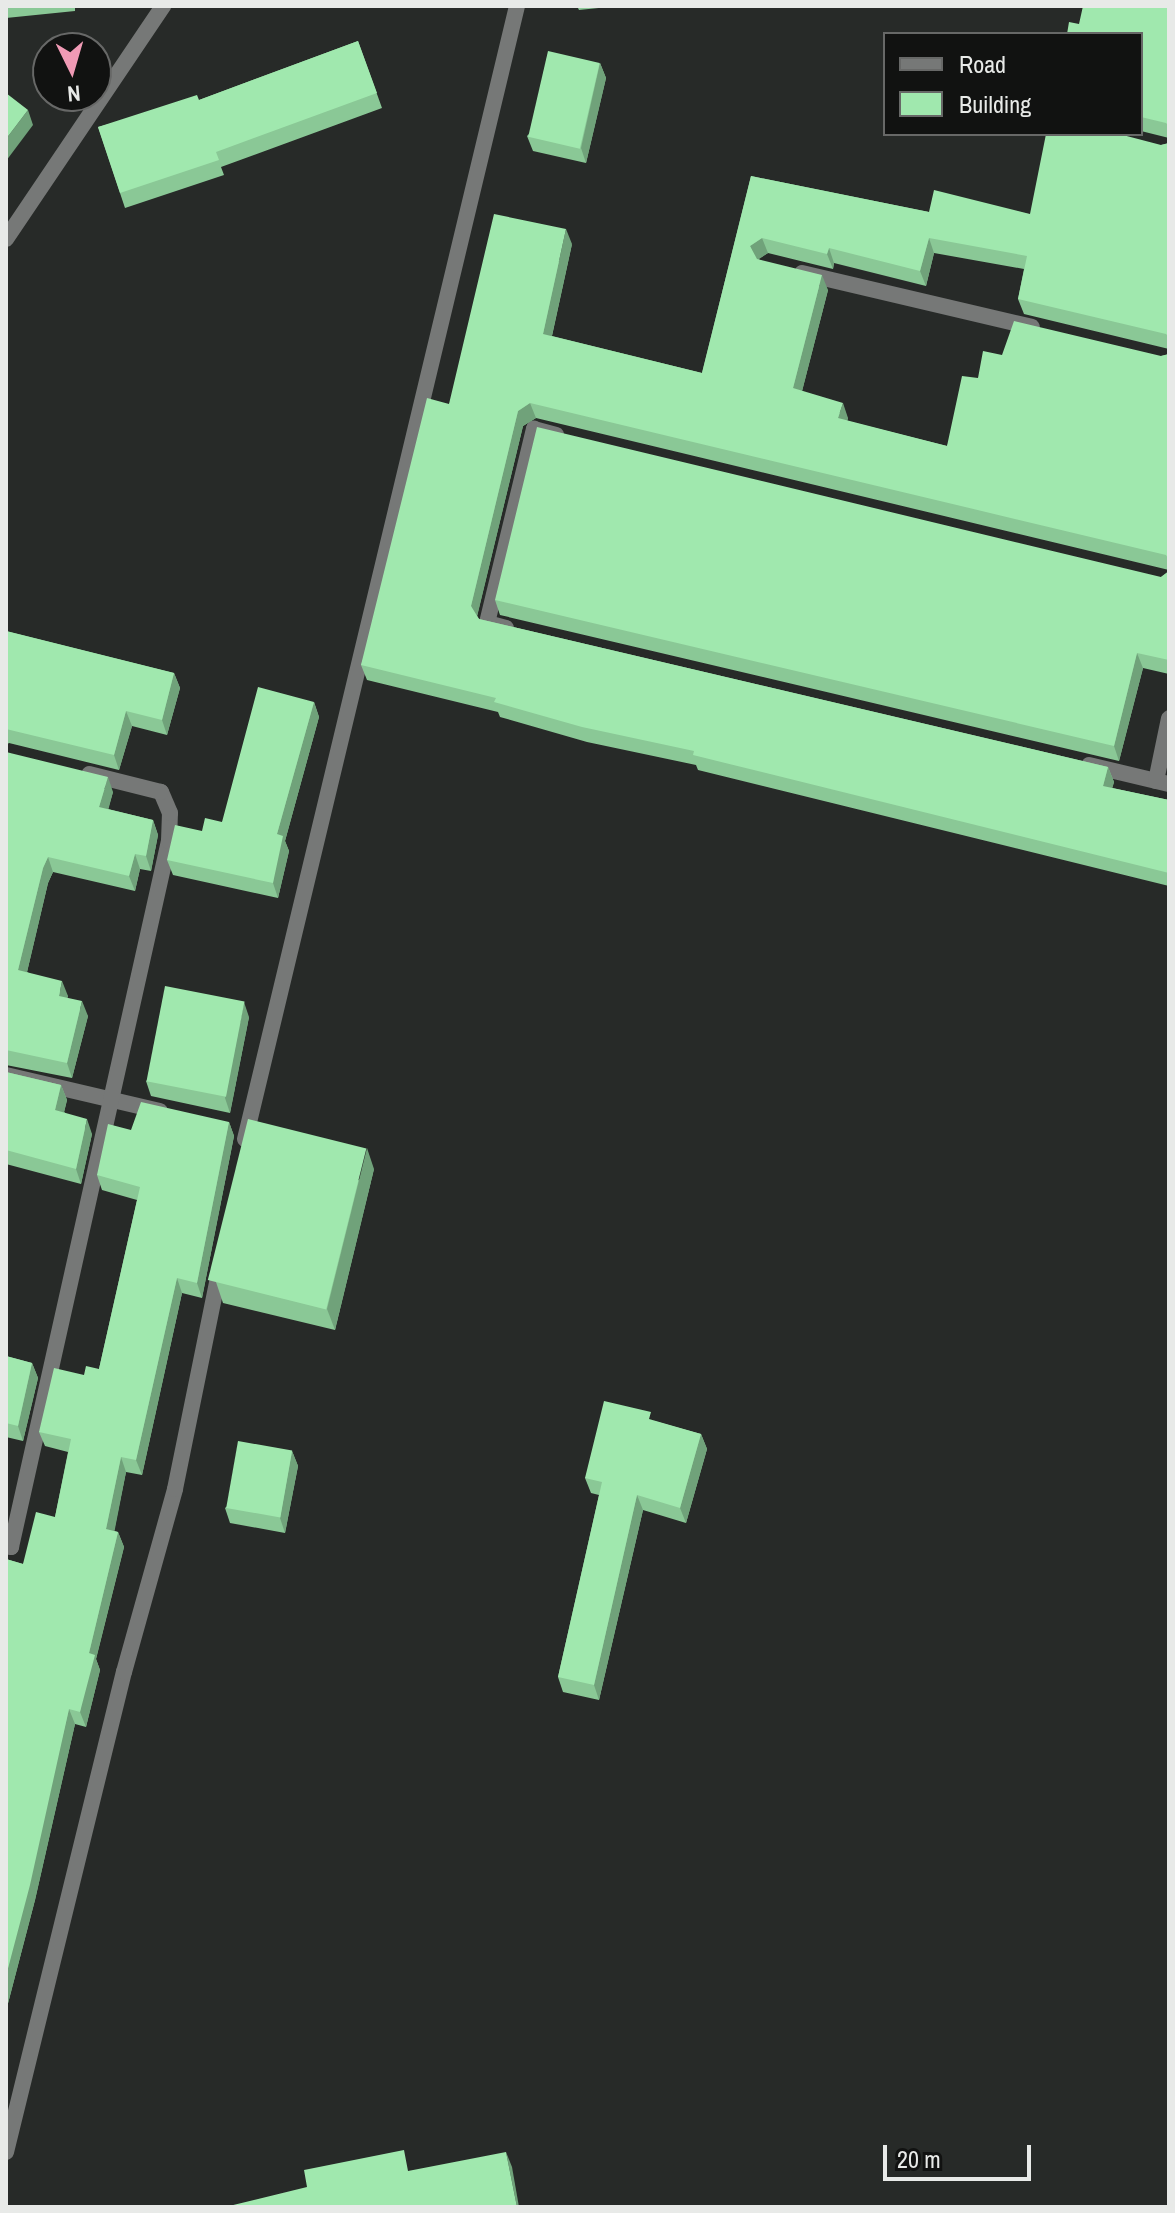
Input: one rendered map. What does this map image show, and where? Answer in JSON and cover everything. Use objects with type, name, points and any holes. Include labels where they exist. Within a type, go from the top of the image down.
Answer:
[{"type":"street","points":[[6,239],[163,6]]},
{"type":"street","points":[[242,1157],[240,1127],[517,6]]},
{"type":"street","points":[[781,268],[1045,330]]},
{"type":"street","points":[[518,631],[487,623],[534,429],[581,441]]},
{"type":"street","points":[[1078,762],[1162,782],[1169,718]]},
{"type":"street","points":[[6,1544],[11,1547],[169,841],[170,813],[161,792],[68,769]]},
{"type":"street","points":[[6,1075],[171,1114]]},
{"type":"street","points":[[6,2152],[124,1672],[175,1489],[224,1247]]},
{"type":"building","points":[[1083,6],[1169,6],[1169,126],[1143,117],[1143,32],[1067,32],[1069,22],[1079,24]]},
{"type":"building","points":[[358,41],[377,93],[216,152],[219,160],[120,193],[98,127],[197,95],[199,100]]},
{"type":"building","points":[[548,51],[600,63],[580,149],[528,137]]},
{"type":"building","points":[[6,93],[28,110],[6,139]]},
{"type":"building","points":[[1046,136],[1127,136],[1161,145],[1169,143],[1169,337],[1018,299],[1027,256],[929,238],[920,271],[829,248],[827,254],[762,238],[750,246],[757,259],[822,275],[793,388],[843,403],[838,418],[947,446],[962,376],[978,378],[983,351],[1002,355],[1014,321],[1161,356],[1169,354],[1169,560],[1166,555],[530,403],[518,411],[471,606],[479,619],[1108,767],[1103,786],[1169,800],[1169,873],[693,755],[694,751],[582,727],[494,702],[496,698],[361,665],[427,398],[449,404],[494,214],[566,229],[543,334],[702,373],[751,176],[929,212],[934,190],[1030,214]]},
{"type":"building","points":[[537,427],[1161,577],[1169,571],[1169,660],[1137,653],[1114,746],[495,600]]},
{"type":"building","points":[[6,631],[174,673],[162,720],[126,711],[114,755],[6,729]]},
{"type":"building","points":[[258,687],[314,702],[277,834],[283,836],[273,883],[167,860],[175,825],[202,831],[205,818],[222,822]]},
{"type":"building","points":[[6,752],[108,777],[99,807],[153,820],[146,856],[135,854],[129,876],[48,857],[43,868],[18,970],[62,981],[59,996],[82,1001],[67,1063],[6,1050]]},
{"type":"building","points":[[165,986],[245,1001],[226,1097],[146,1081]]},
{"type":"building","points":[[6,1072],[61,1085],[55,1110],[87,1119],[76,1169],[6,1150]]},
{"type":"building","points":[[141,1102],[229,1122],[197,1283],[177,1278],[136,1460],[121,1457],[106,1529],[118,1532],[89,1653],[95,1655],[80,1712],[69,1709],[30,1885],[6,1976],[6,1559],[23,1564],[36,1512],[55,1517],[71,1439],[39,1432],[54,1368],[84,1375],[86,1366],[99,1369],[140,1187],[97,1175],[108,1124],[131,1130]]},
{"type":"building","points":[[248,1119],[366,1149],[326,1310],[208,1280]]},
{"type":"building","points":[[6,1356],[32,1363],[18,1426],[6,1423]]},
{"type":"building","points":[[604,1401],[651,1412],[649,1419],[701,1434],[680,1508],[637,1495],[594,1685],[558,1677],[602,1482],[585,1478]]},
{"type":"building","points":[[238,1441],[292,1451],[280,1518],[226,1508]]},
{"type":"building","points":[[404,2150],[408,2171],[506,2152],[517,2207],[225,2207],[307,2187],[304,2170]]}]
